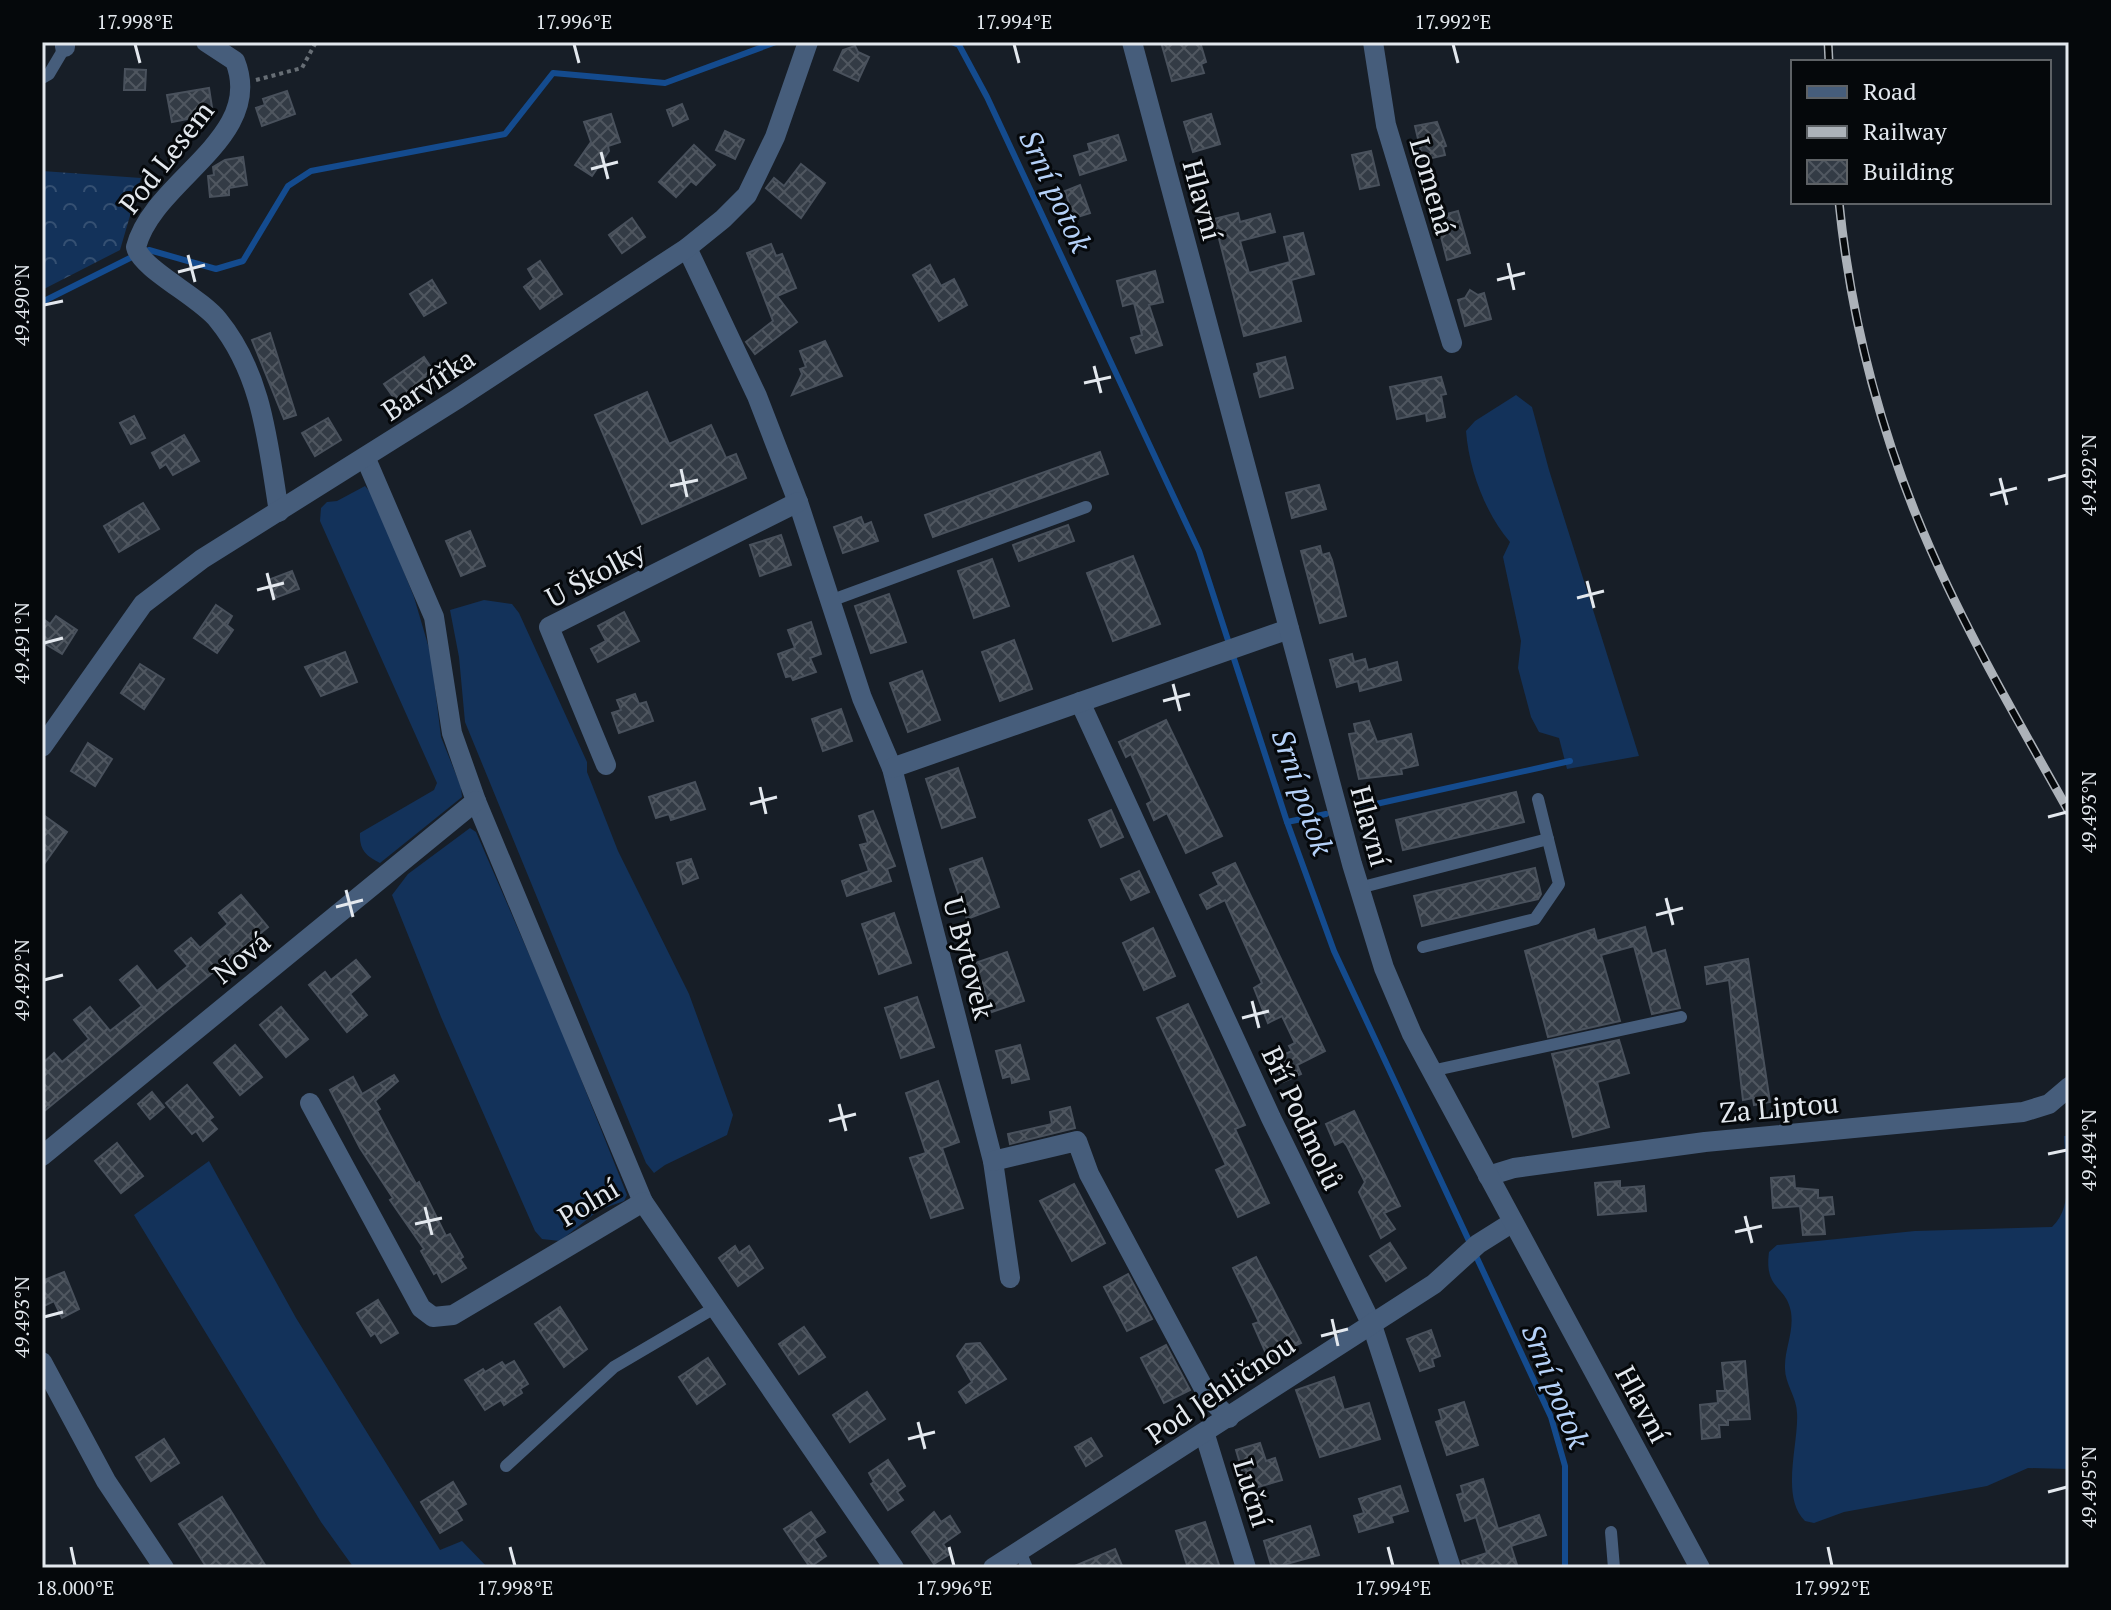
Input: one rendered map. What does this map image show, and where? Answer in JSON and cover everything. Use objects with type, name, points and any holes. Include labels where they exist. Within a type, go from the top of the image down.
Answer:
[{"type":"street","name":"Pod Lesem","points":[[206,42],[235,61],[241,84],[236,117],[145,224],[136,247],[145,264],[186,290],[217,317],[248,370],[263,416],[279,512]]},
{"type":"street","name":"Barvířka","points":[[42,747],[143,604],[202,559],[366,459],[687,248],[747,195],[775,137],[808,42]]},
{"type":"street","name":"Hlavní","points":[[1132,42],[1359,888],[1394,993],[1431,1071],[1700,1568]]},
{"type":"street","name":"Lomená","points":[[1373,42],[1386,125],[1452,343]]},
{"type":"street","points":[[687,248],[757,396],[798,502],[862,698],[892,768],[1289,629]]},
{"type":"street","points":[[366,459],[434,617],[441,652],[445,703],[476,801],[643,1202]]},
{"type":"street","name":"U Školky","points":[[606,765],[549,627],[798,502]]},
{"type":"street","name":"Bří Podmolů","points":[[1080,702],[1271,1118],[1372,1325],[1451,1568]]},
{"type":"street","name":"U Bytovek","points":[[892,768],[993,1161],[1010,1278]]},
{"type":"street","name":"Nová","points":[[42,1156],[476,801]]},
{"type":"street","name":"Za Liptou","points":[[1488,1176],[1514,1168],[1705,1142],[2023,1112],[2049,1104],[2069,1087]]},
{"type":"street","name":"Polní","points":[[310,1103],[421,1308],[433,1317],[453,1315],[643,1202],[894,1568]]},
{"type":"street","points":[[993,1161],[1077,1141],[1089,1174],[1209,1398],[1229,1418]]},
{"type":"street","name":"Pod Jehličnou","points":[[993,1568],[1024,1559],[1312,1361],[1434,1284],[1478,1244],[1513,1222]]},
{"type":"street","points":[[42,1362],[106,1481],[164,1568]]},
{"type":"street","name":"Luční","points":[[1205,1435],[1246,1568]]},
{"type":"lane","points":[[42,78],[49,74],[65,44]]},
{"type":"lane","points":[[830,601],[1086,507]]},
{"type":"lane","points":[[1423,947],[1535,919],[1559,884],[1538,799]]},
{"type":"lane","points":[[1359,888],[1548,839]]},
{"type":"lane","points":[[1431,1071],[1681,1017]]},
{"type":"lane","points":[[506,1466],[614,1367],[716,1307]]},
{"type":"lane","points":[[1611,1532],[1614,1568]]},
{"type":"path","points":[[241,84],[302,68],[316,42]]},
{"type":"green space","points":[[42,171],[141,178],[120,250],[42,290]]},
{"type":"green space","points":[[1516,395],[1532,407],[1639,756],[1567,769],[1559,738],[1539,732],[1531,717],[1518,668],[1521,641],[1503,557],[1510,542],[1493,518],[1480,490],[1466,431],[1475,421]]},
{"type":"green space","points":[[365,486],[373,495],[414,597],[431,655],[441,737],[462,797],[380,863],[364,852],[360,833],[434,790],[437,783],[320,521],[321,508],[327,502],[337,501]]},
{"type":"green space","points":[[484,600],[512,604],[519,613],[587,762],[587,772],[618,851],[689,994],[733,1115],[727,1135],[654,1173],[646,1163],[465,722],[459,657],[450,610]]},
{"type":"green space","points":[[470,828],[476,832],[558,1021],[627,1195],[624,1201],[599,1210],[560,1241],[542,1239],[535,1231],[441,1017],[392,895],[408,874]]},
{"type":"green space","points":[[2064,1136],[2069,1136],[2069,1469],[2028,1468],[1987,1486],[1844,1512],[1814,1523],[1805,1521],[1793,1498],[1792,1484],[1797,1413],[1785,1366],[1791,1312],[1785,1296],[1772,1281],[1769,1252],[1777,1245],[1915,1231],[2052,1227],[2064,1208],[2066,1197]]},
{"type":"green space","points":[[209,1161],[296,1318],[440,1550],[462,1541],[488,1568],[354,1568],[321,1522],[134,1215]]},
{"type":"building","points":[[1161,42],[1200,42],[1206,62],[1201,64],[1204,73],[1172,81]]},
{"type":"building","points":[[855,46],[858,52],[869,57],[858,81],[834,70],[843,50]]},
{"type":"building","points":[[125,69],[146,70],[145,90],[124,90]]},
{"type":"building","points":[[209,88],[213,114],[172,122],[167,95]]},
{"type":"building","points":[[287,91],[295,114],[262,126],[256,108],[265,105],[263,99]]},
{"type":"building","points":[[682,104],[688,119],[673,126],[667,110]]},
{"type":"building","points":[[611,114],[620,142],[608,146],[609,151],[592,176],[575,165],[591,142],[584,122]]},
{"type":"building","points":[[1211,114],[1220,144],[1193,152],[1184,122]]},
{"type":"building","points":[[1437,122],[1446,146],[1443,147],[1445,155],[1423,160],[1415,126]]},
{"type":"building","points":[[725,131],[744,140],[735,159],[716,150]]},
{"type":"building","points":[[1118,135],[1126,160],[1080,175],[1074,156],[1090,151],[1088,144]]},
{"type":"building","points":[[694,145],[715,165],[696,185],[691,181],[676,197],[659,182]]},
{"type":"building","points":[[1371,151],[1379,185],[1360,189],[1352,155]]},
{"type":"building","points":[[243,157],[247,185],[229,188],[229,195],[210,197],[208,176],[214,175],[213,167],[225,160]]},
{"type":"building","points":[[801,164],[825,183],[801,218],[766,188],[774,178],[784,186]]},
{"type":"building","points":[[1080,185],[1090,213],[1074,218],[1065,191]]},
{"type":"building","points":[[1458,211],[1470,253],[1447,260],[1436,217]]},
{"type":"building","points":[[1238,213],[1240,222],[1270,214],[1275,232],[1240,241],[1249,273],[1290,262],[1284,237],[1303,233],[1314,274],[1291,280],[1301,321],[1244,336],[1214,219]]},
{"type":"building","points":[[632,218],[645,237],[622,253],[609,235]]},
{"type":"building","points":[[771,244],[776,256],[782,254],[796,288],[777,296],[797,322],[755,354],[746,342],[773,321],[747,253]]},
{"type":"building","points":[[540,261],[562,294],[540,309],[524,287],[534,279],[528,269]]},
{"type":"building","points":[[930,265],[941,286],[954,279],[967,305],[939,321],[913,275]]},
{"type":"building","points":[[1155,271],[1163,302],[1149,305],[1162,345],[1136,353],[1131,338],[1142,335],[1134,303],[1123,306],[1117,281]]},
{"type":"building","points":[[432,280],[446,303],[424,316],[410,294]]},
{"type":"building","points":[[1470,290],[1478,295],[1484,293],[1491,319],[1465,326],[1458,300],[1465,298]]},
{"type":"building","points":[[270,333],[296,415],[284,419],[252,340]]},
{"type":"building","points":[[825,341],[842,376],[792,395],[802,374],[800,369],[806,367],[800,351]]},
{"type":"building","points":[[424,357],[438,378],[399,405],[384,384]]},
{"type":"building","points":[[1285,357],[1293,388],[1260,397],[1254,374],[1259,372],[1257,364]]},
{"type":"building","points":[[1441,377],[1446,394],[1441,395],[1445,417],[1427,421],[1426,413],[1397,419],[1390,387]]},
{"type":"building","points":[[647,392],[669,444],[711,425],[726,458],[736,454],[746,478],[642,524],[595,415]]},
{"type":"building","points":[[134,416],[145,438],[131,444],[120,423]]},
{"type":"building","points":[[328,418],[341,440],[315,456],[302,433]]},
{"type":"building","points":[[184,435],[199,461],[173,475],[166,464],[160,468],[152,453]]},
{"type":"building","points":[[1100,452],[1108,474],[933,537],[925,515]]},
{"type":"building","points":[[1319,485],[1326,509],[1292,518],[1286,493]]},
{"type":"building","points":[[143,503],[159,529],[119,552],[104,526]]},
{"type":"building","points":[[861,517],[864,525],[871,522],[878,541],[843,553],[834,527]]},
{"type":"building","points":[[1068,525],[1074,541],[1019,561],[1013,545]]},
{"type":"building","points":[[470,531],[485,566],[461,576],[446,541]]},
{"type":"building","points":[[781,535],[791,565],[760,576],[750,545]]},
{"type":"building","points":[[1320,546],[1322,555],[1329,553],[1332,560],[1346,616],[1320,623],[1301,551]]},
{"type":"building","points":[[1133,556],[1160,624],[1113,641],[1087,573]]},
{"type":"building","points":[[992,559],[1009,606],[974,618],[958,571]]},
{"type":"building","points":[[292,571],[299,589],[275,598],[268,580]]},
{"type":"building","points":[[889,594],[906,642],[871,653],[855,606]]},
{"type":"building","points":[[216,605],[232,616],[227,625],[233,630],[217,653],[194,638]]},
{"type":"building","points":[[624,612],[639,641],[598,662],[591,649],[606,641],[598,626]]},
{"type":"building","points":[[56,616],[77,630],[62,654],[42,642],[42,618],[50,624]]},
{"type":"building","points":[[811,622],[821,654],[810,658],[816,672],[793,680],[791,676],[786,677],[778,654],[795,648],[788,630]]},
{"type":"building","points":[[1014,640],[1032,689],[1000,701],[982,652]]},
{"type":"building","points":[[345,652],[357,682],[321,696],[305,667]]},
{"type":"building","points":[[1352,654],[1354,662],[1365,659],[1368,670],[1397,662],[1401,680],[1360,691],[1358,681],[1337,687],[1330,660]]},
{"type":"building","points":[[140,664],[164,679],[144,709],[121,693]]},
{"type":"building","points":[[922,671],[940,720],[908,732],[890,683]]},
{"type":"building","points":[[635,694],[639,704],[646,702],[653,721],[619,733],[612,713],[621,710],[617,700]]},
{"type":"building","points":[[841,709],[852,741],[823,751],[812,719]]},
{"type":"building","points":[[1166,720],[1222,836],[1186,853],[1167,813],[1154,820],[1147,804],[1152,801],[1131,754],[1126,757],[1119,742]]},
{"type":"building","points":[[1369,721],[1377,742],[1411,734],[1418,765],[1401,769],[1402,774],[1359,779],[1349,734],[1356,733],[1354,724]]},
{"type":"building","points":[[88,743],[112,759],[95,786],[71,771]]},
{"type":"building","points":[[958,768],[975,817],[942,828],[926,779]]},
{"type":"building","points":[[695,782],[705,809],[671,820],[669,814],[656,818],[649,797]]},
{"type":"building","points":[[1516,792],[1524,822],[1403,850],[1396,820]]},
{"type":"building","points":[[1111,810],[1123,837],[1101,847],[1089,820]]},
{"type":"building","points":[[873,811],[895,866],[887,869],[891,881],[847,896],[842,881],[869,871],[860,845],[868,843],[859,816]]},
{"type":"building","points":[[42,814],[67,832],[42,867]]},
{"type":"building","points":[[982,858],[999,907],[967,919],[950,869]]},
{"type":"building","points":[[691,859],[698,878],[683,884],[677,863]]},
{"type":"building","points":[[1235,863],[1325,1051],[1297,1065],[1301,1074],[1283,1082],[1272,1060],[1292,1051],[1289,1046],[1295,1043],[1282,1016],[1268,1023],[1254,988],[1262,983],[1225,900],[1207,909],[1200,895],[1219,885],[1213,873]]},
{"type":"building","points":[[1535,868],[1541,894],[1538,899],[1422,926],[1414,896]]},
{"type":"building","points":[[1139,871],[1149,892],[1131,900],[1121,879]]},
{"type":"building","points":[[241,895],[268,927],[42,1113],[42,1064],[54,1053],[62,1062],[89,1039],[74,1020],[90,1007],[110,1031],[142,1006],[120,980],[137,966],[157,991],[188,966],[175,951],[191,938],[200,948],[228,924],[219,913]]},
{"type":"building","points":[[894,913],[911,963],[879,974],[862,924]]},
{"type":"building","points":[[1645,927],[1652,954],[1665,950],[1680,1008],[1652,1014],[1634,946],[1601,955],[1620,1021],[1548,1037],[1525,951],[1594,929],[1597,941]]},
{"type":"building","points":[[1153,928],[1175,976],[1144,990],[1123,943]]},
{"type":"building","points":[[1007,952],[1024,1001],[992,1012],[975,963]]},
{"type":"building","points":[[1748,959],[1770,1102],[1754,1105],[1753,1098],[1743,1100],[1729,980],[1707,984],[1705,967]]},
{"type":"building","points":[[356,960],[370,977],[350,994],[367,1015],[347,1032],[309,985],[325,972],[331,980]]},
{"type":"building","points":[[917,997],[934,1047],[901,1058],[885,1008]]},
{"type":"building","points":[[1188,1004],[1245,1125],[1235,1129],[1269,1203],[1238,1217],[1216,1170],[1226,1165],[1157,1018]]},
{"type":"building","points":[[281,1007],[308,1039],[286,1057],[260,1025]]},
{"type":"building","points":[[1619,1040],[1629,1073],[1597,1082],[1609,1127],[1573,1137],[1552,1054]]},
{"type":"building","points":[[235,1045],[262,1077],[240,1095],[214,1063]]},
{"type":"building","points":[[1020,1045],[1029,1079],[1012,1083],[1011,1076],[1003,1078],[996,1051]]},
{"type":"building","points":[[394,1075],[398,1081],[375,1101],[380,1109],[377,1111],[416,1184],[419,1182],[446,1236],[450,1234],[466,1268],[442,1282],[421,1251],[424,1249],[390,1200],[393,1198],[360,1148],[330,1090],[353,1077],[362,1094]]},
{"type":"building","points":[[938,1081],[959,1142],[942,1148],[963,1208],[931,1218],[910,1158],[926,1153],[906,1093]]},
{"type":"building","points":[[187,1085],[213,1117],[209,1120],[217,1129],[203,1141],[196,1131],[192,1134],[166,1103]]},
{"type":"building","points":[[152,1092],[164,1107],[150,1119],[138,1104]]},
{"type":"building","points":[[1070,1107],[1075,1128],[1010,1144],[1008,1134],[1052,1124],[1050,1112]]},
{"type":"building","points":[[1354,1111],[1400,1206],[1384,1213],[1395,1229],[1381,1238],[1359,1192],[1365,1182],[1347,1146],[1343,1141],[1335,1145],[1326,1124]]},
{"type":"building","points":[[117,1143],[143,1176],[121,1193],[95,1161]]},
{"type":"building","points":[[1794,1176],[1795,1188],[1818,1190],[1818,1198],[1832,1197],[1834,1214],[1823,1215],[1825,1234],[1803,1235],[1800,1206],[1773,1208],[1771,1178]]},
{"type":"building","points":[[1620,1181],[1620,1188],[1644,1186],[1646,1211],[1598,1215],[1595,1183]]},
{"type":"building","points":[[1074,1184],[1105,1243],[1072,1261],[1040,1201]]},
{"type":"building","points":[[1390,1243],[1406,1268],[1386,1281],[1370,1256]]},
{"type":"building","points":[[735,1246],[739,1253],[749,1246],[763,1268],[738,1286],[719,1258]]},
{"type":"building","points":[[1256,1257],[1301,1343],[1268,1358],[1253,1324],[1259,1322],[1233,1268]]},
{"type":"building","points":[[64,1272],[79,1309],[62,1318],[54,1301],[42,1307],[42,1281]]},
{"type":"building","points":[[1128,1274],[1152,1319],[1127,1331],[1104,1287]]},
{"type":"building","points":[[378,1300],[398,1333],[381,1343],[375,1333],[371,1336],[357,1313]]},
{"type":"building","points":[[560,1307],[587,1349],[564,1367],[535,1324]]},
{"type":"building","points":[[804,1327],[825,1357],[799,1374],[779,1344]]},
{"type":"building","points":[[1431,1330],[1440,1356],[1432,1359],[1434,1366],[1420,1371],[1407,1339]]},
{"type":"building","points":[[980,1343],[1006,1379],[966,1403],[959,1392],[972,1382],[957,1356],[966,1344]]},
{"type":"building","points":[[1166,1345],[1190,1390],[1164,1403],[1141,1358]]},
{"type":"building","points":[[708,1358],[725,1384],[697,1404],[679,1377]]},
{"type":"building","points":[[514,1361],[528,1384],[520,1389],[522,1393],[504,1405],[501,1400],[485,1410],[465,1380],[483,1369],[485,1372],[502,1362],[505,1366]]},
{"type":"building","points":[[1745,1361],[1750,1419],[1728,1420],[1728,1425],[1719,1425],[1720,1437],[1702,1439],[1700,1405],[1718,1403],[1717,1391],[1725,1391],[1722,1363]]},
{"type":"building","points":[[1334,1377],[1344,1410],[1369,1403],[1380,1439],[1320,1457],[1296,1390]]},
{"type":"building","points":[[867,1392],[885,1419],[850,1442],[833,1415]]},
{"type":"building","points":[[1464,1402],[1478,1445],[1447,1455],[1436,1422],[1442,1420],[1439,1410]]},
{"type":"building","points":[[1091,1438],[1102,1456],[1086,1466],[1075,1447]]},
{"type":"building","points":[[164,1439],[179,1463],[151,1481],[136,1457]]},
{"type":"building","points":[[1260,1443],[1266,1461],[1275,1458],[1282,1480],[1248,1490],[1236,1450]]},
{"type":"building","points":[[888,1460],[905,1486],[897,1492],[903,1500],[888,1510],[871,1484],[874,1482],[869,1473]]},
{"type":"building","points":[[1483,1479],[1498,1529],[1539,1515],[1546,1535],[1511,1546],[1518,1568],[1464,1568],[1462,1561],[1487,1553],[1476,1517],[1465,1521],[1457,1495],[1463,1493],[1461,1486]]},
{"type":"building","points":[[453,1482],[466,1504],[456,1510],[462,1520],[440,1533],[421,1502]]},
{"type":"building","points":[[1400,1486],[1408,1511],[1391,1516],[1393,1522],[1359,1532],[1354,1516],[1364,1513],[1359,1499]]},
{"type":"building","points":[[222,1497],[267,1568],[207,1568],[179,1524]]},
{"type":"building","points":[[811,1512],[825,1532],[814,1539],[826,1556],[810,1567],[784,1529]]},
{"type":"building","points":[[934,1512],[941,1522],[950,1516],[960,1532],[943,1544],[950,1554],[934,1564],[912,1532]]},
{"type":"building","points":[[1205,1522],[1220,1568],[1188,1568],[1176,1531]]},
{"type":"building","points":[[1310,1526],[1319,1555],[1272,1568],[1264,1541]]},
{"type":"building","points":[[1115,1549],[1123,1568],[1070,1568]]},
{"type":"waterway","points":[[149,250],[216,269],[243,261],[288,186],[311,171],[505,134],[553,73],[665,83],[776,42]]},
{"type":"waterway","name":"Srní potok","points":[[952,42],[959,45],[987,97],[1199,551],[1287,822],[1334,951],[1551,1417],[1565,1466],[1565,1568]]},
{"type":"waterway","points":[[42,302],[132,257]]},
{"type":"waterway","points":[[1358,808],[1570,761]]},
{"type":"waterway","points":[[1287,822],[1326,814]]},
{"type":"railway","points":[[1828,42],[1829,60]]},
{"type":"railway","points":[[1839,204],[1860,335],[1897,465],[1930,548],[1962,616],[2069,812]]}]
